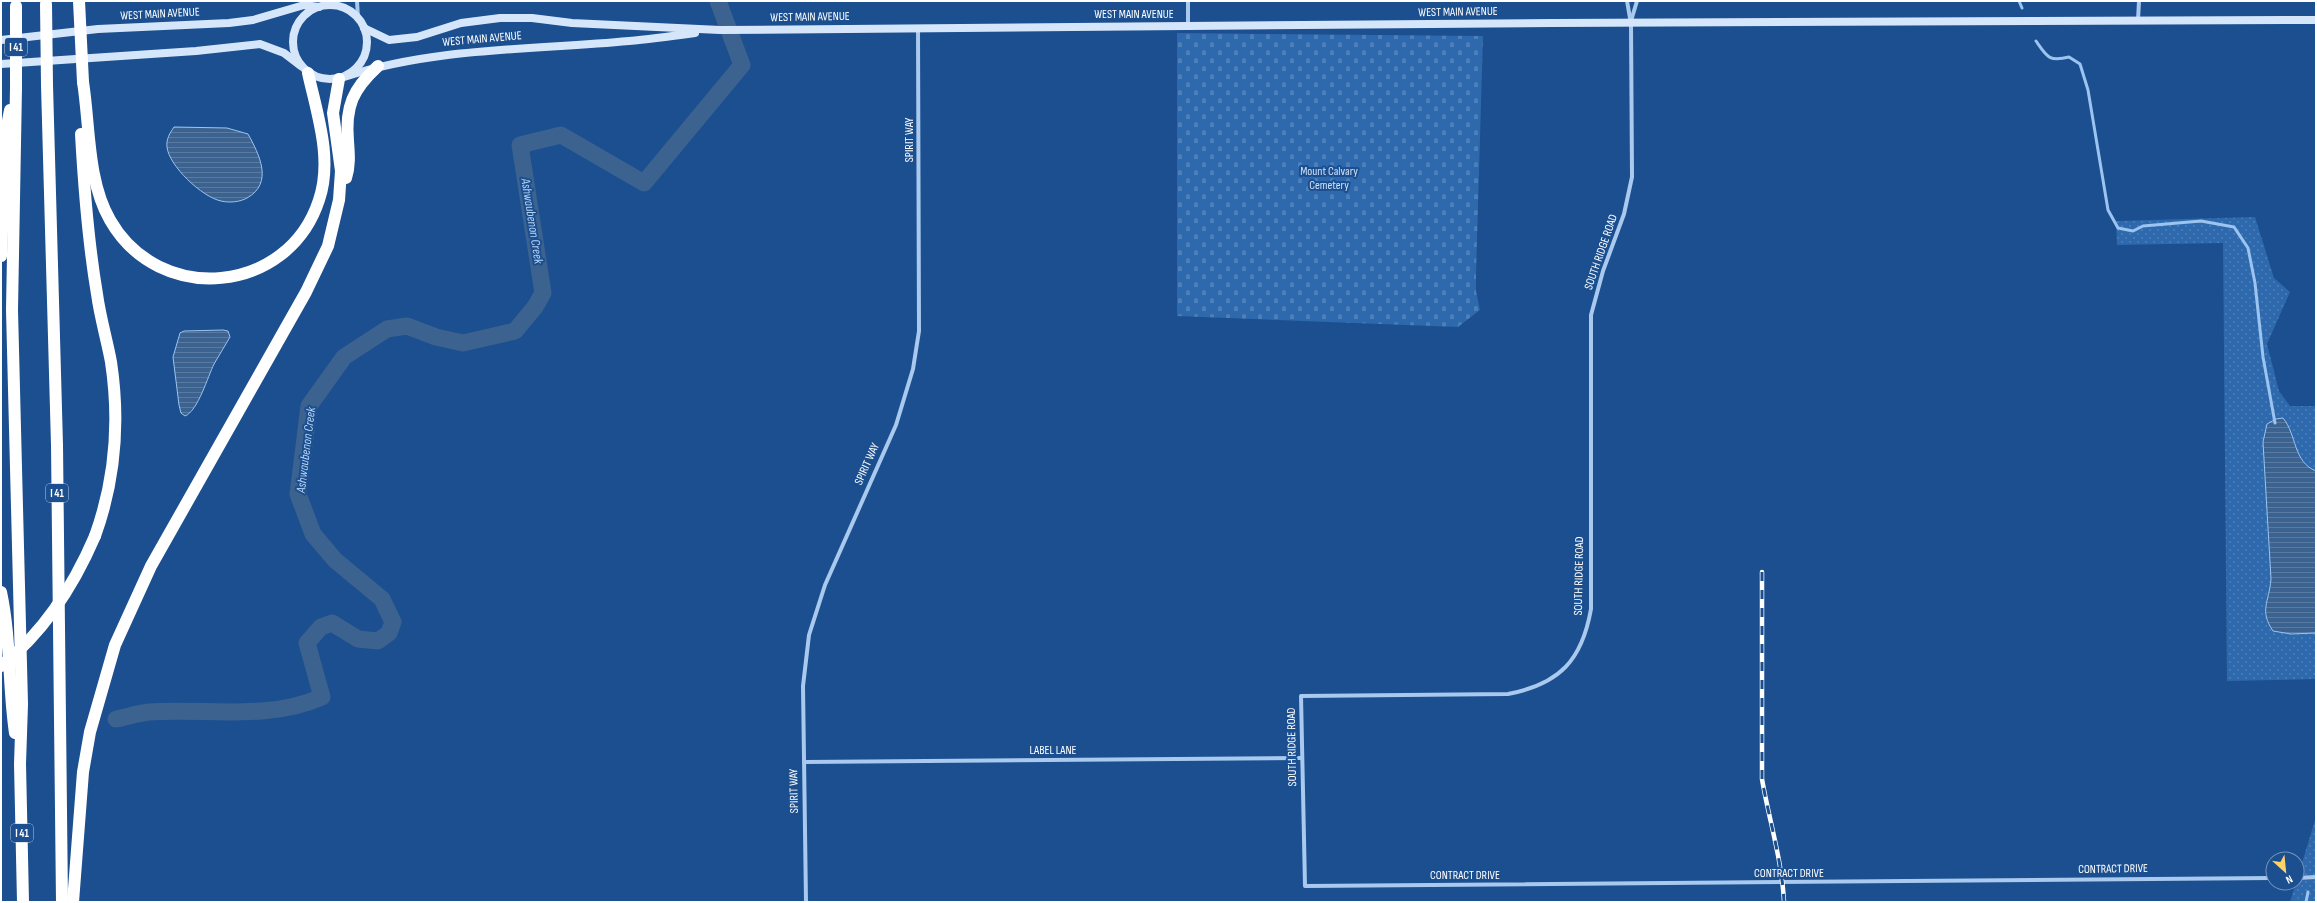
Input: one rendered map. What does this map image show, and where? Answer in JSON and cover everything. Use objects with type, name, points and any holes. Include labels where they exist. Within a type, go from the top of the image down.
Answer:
[{"type":"highway","points":[[79,1],[83,82],[95,178],[101,200],[110,220],[126,242],[158,266],[194,278],[217,279],[239,276],[263,267],[285,252],[300,235],[313,216],[321,193],[325,159],[304,69]]},
{"type":"highway","name":"I 41","points":[[46,2],[57,445],[62,902]]},
{"type":"highway","name":"I 41","points":[[16,4],[12,310],[22,704],[20,764],[23,902]]},
{"type":"highway","points":[[74,902],[83,772],[90,732],[115,645],[151,566],[317,270],[328,246],[339,200],[348,173],[347,130],[349,105],[363,80],[378,66]]},
{"type":"highway","points":[[339,200],[341,171],[333,113],[342,78]]},
{"type":"highway","points":[[1,666],[18,651],[52,613],[72,585],[95,536],[106,506],[112,480],[116,434],[116,406],[111,362],[97,296],[84,200],[81,123],[83,82]]},
{"type":"highway","points":[[1,256],[6,131],[16,88]]},
{"type":"highway","points":[[1,592],[9,648],[12,715],[20,764]]},
{"type":"main road","name":"WEST MAIN AVENUE","points":[[1,40],[98,29],[229,23],[253,20],[304,5],[322,5]]},
{"type":"main road","points":[[1,64],[196,51],[260,44],[278,51],[304,69],[318,78],[342,78],[354,71],[362,62],[366,51],[367,39],[364,28],[358,18],[342,7],[322,5],[308,12],[299,21],[294,32],[292,44],[295,55],[304,69]]},
{"type":"main road","name":"WEST MAIN AVENUE","points":[[364,28],[389,40],[417,37],[461,23],[500,18],[532,18],[572,23],[720,30],[2316,20]]},
{"type":"main road","name":"WEST MAIN AVENUE","points":[[342,78],[378,66],[430,56],[477,51],[628,41],[720,30]]},
{"type":"street","points":[[291,9],[304,1]]},
{"type":"street","points":[[357,1],[358,18]]},
{"type":"street","points":[[1188,1],[1188,26]]},
{"type":"street","name":"SOUTH RIDGE ROAD","points":[[1305,886],[1301,696],[1508,694],[1530,690],[1556,676],[1576,655],[1587,633],[1591,609],[1591,315],[1603,271],[1624,214],[1632,177],[1631,24],[1627,1]]},
{"type":"street","name":"SOUTH RIDGE ROAD","points":[[1631,24],[1637,1]]},
{"type":"street","points":[[2138,20],[2139,1]]},
{"type":"street","name":"SPIRIT WAY","points":[[806,902],[803,686],[805,660],[816,609],[825,585],[896,425],[913,369],[919,331],[918,28]]},
{"type":"street","name":"LABEL LANE","points":[[804,762],[1302,758]]},
{"type":"street","points":[[2305,878],[2316,877]]},
{"type":"street","name":"CONTRACT DRIVE","points":[[1305,886],[2265,878]]},
{"type":"green space","name":"Mount Calvary Cemetery","points":[[1177,33],[1483,36],[1476,274],[1476,291],[1480,310],[1458,327],[1177,316]]},
{"type":"green space","points":[[2255,217],[2274,278],[2290,292],[2267,344],[2279,391],[2290,406],[2316,406],[2316,679],[2227,681],[2223,243],[2117,245],[2116,221]]},
{"type":"green space","points":[[2316,817],[2316,902],[2290,902],[2293,891],[2305,891],[2305,853]]},
{"type":"shaded area","points":[[174,127],[227,128],[248,134],[260,159],[262,168],[260,184],[255,192],[247,198],[227,202],[213,198],[196,187],[180,171],[169,155],[167,141]]},
{"type":"shaded area","points":[[184,331],[228,331],[230,337],[214,364],[198,401],[190,413],[185,416],[181,413],[179,405],[173,357],[180,333]]},
{"type":"shaded area","points":[[2283,418],[2291,432],[2299,455],[2309,467],[2316,471],[2316,633],[2291,634],[2273,631],[2266,617],[2266,606],[2271,579],[2263,442],[2267,424],[2276,419]]},
{"type":"waterway","name":"Ashwaubenon Creek","points":[[116,719],[149,712],[259,711],[280,709],[301,704],[322,697],[307,643],[321,627],[332,623],[358,639],[378,641],[389,633],[393,622],[382,599],[335,560],[313,534],[298,494],[309,406],[344,357],[387,329],[407,326],[436,337],[463,343],[515,331],[535,307],[543,293],[520,145],[561,135],[644,183],[742,65],[718,1]]},
{"type":"waterway","points":[[2019,1],[2022,8]]},
{"type":"waterway","points":[[2036,41],[2049,57],[2057,59],[2069,57],[2080,64],[2088,90],[2108,210],[2118,228],[2133,231],[2143,226],[2201,221],[2234,227],[2248,248],[2255,283],[2263,357],[2275,423]]},
{"type":"waterway","points":[[2306,902],[2308,892]]},
{"type":"railway","points":[[1762,572],[1762,779],[1781,871],[1784,902]]}]
